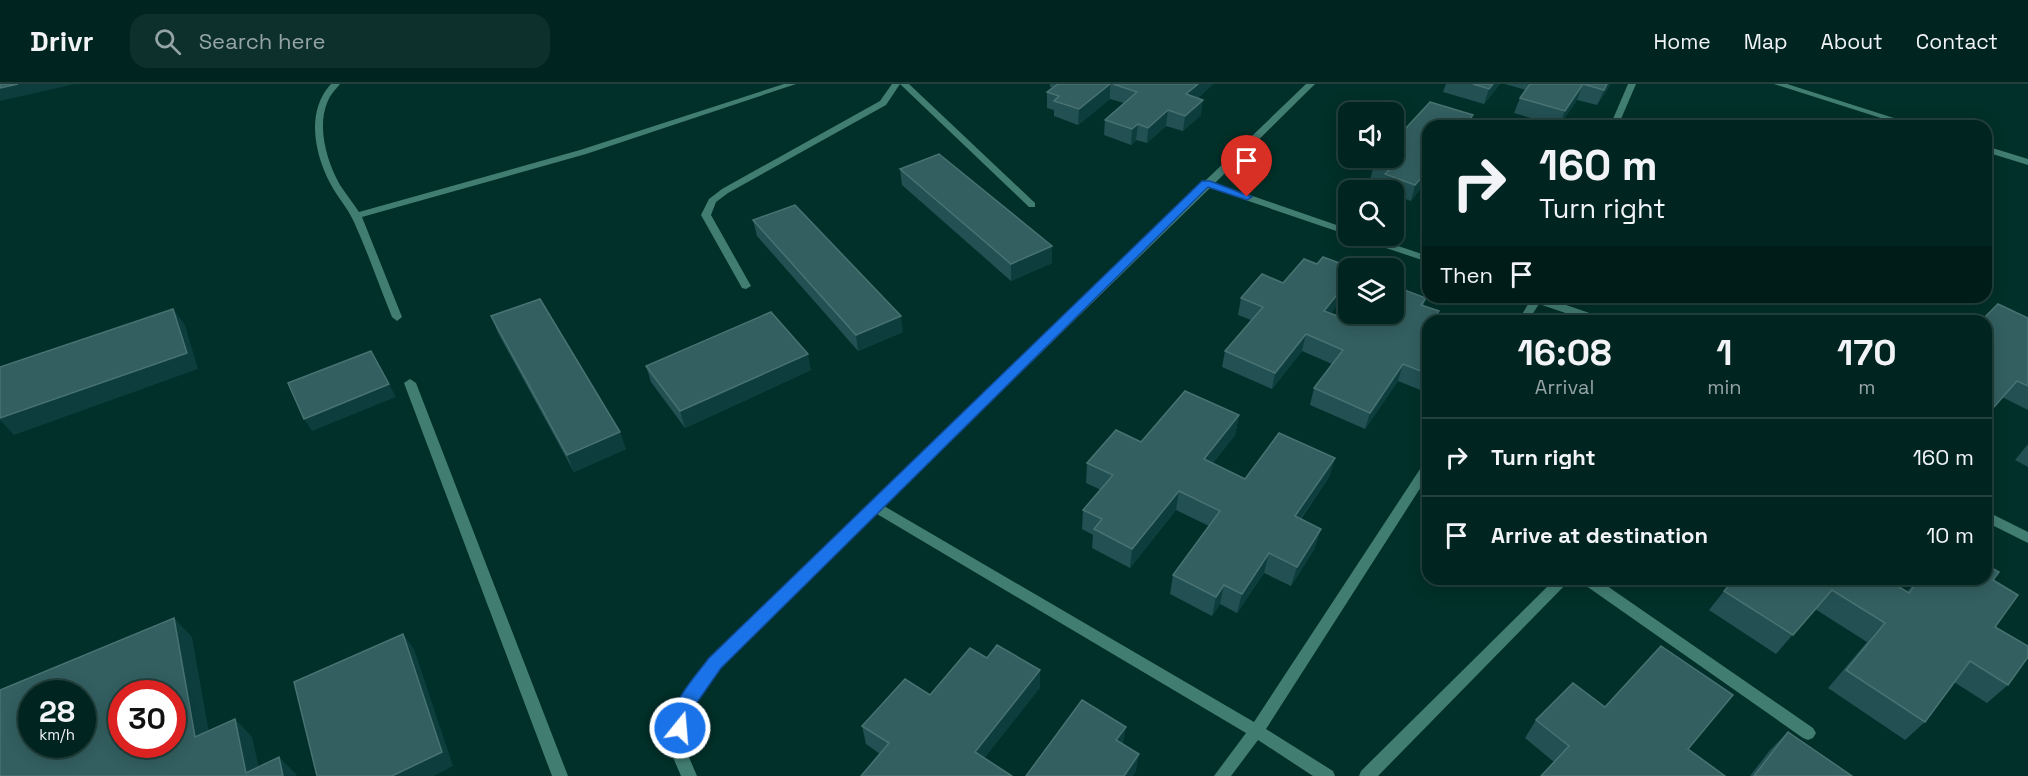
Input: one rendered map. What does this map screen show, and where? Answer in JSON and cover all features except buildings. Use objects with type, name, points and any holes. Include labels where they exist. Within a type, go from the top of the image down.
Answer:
[{"type":"street","points":[[336,84],[326,92],[320,111],[321,143],[334,182],[356,216],[397,317]]},
{"type":"street","points":[[356,216],[583,152],[792,84]]},
{"type":"street","points":[[746,286],[706,215],[712,201],[747,178],[883,103],[896,84]]},
{"type":"street","points":[[904,84],[1032,205]]},
{"type":"street","points":[[689,776],[677,748],[683,709],[715,663],[1206,183],[1311,84]]},
{"type":"street","points":[[1617,120],[1632,84]]},
{"type":"street","points":[[1778,84],[1895,120]]},
{"type":"street","points":[[1992,150],[2028,162]]},
{"type":"street","points":[[1206,183],[1338,229]]},
{"type":"street","points":[[1390,246],[1422,257]]},
{"type":"street","points":[[1549,303],[1583,315]]},
{"type":"street","points":[[410,383],[560,776]]},
{"type":"street","points":[[1222,776],[1256,731],[1422,475]]},
{"type":"street","points":[[875,507],[1256,731],[1327,776]]},
{"type":"street","points":[[1992,519],[2028,538]]},
{"type":"street","points":[[1366,776],[1558,585]]},
{"type":"street","points":[[1596,585],[1808,733]]},
{"type":"route","points":[[680,728],[683,709],[715,663],[1206,183],[1247,197]]}]
